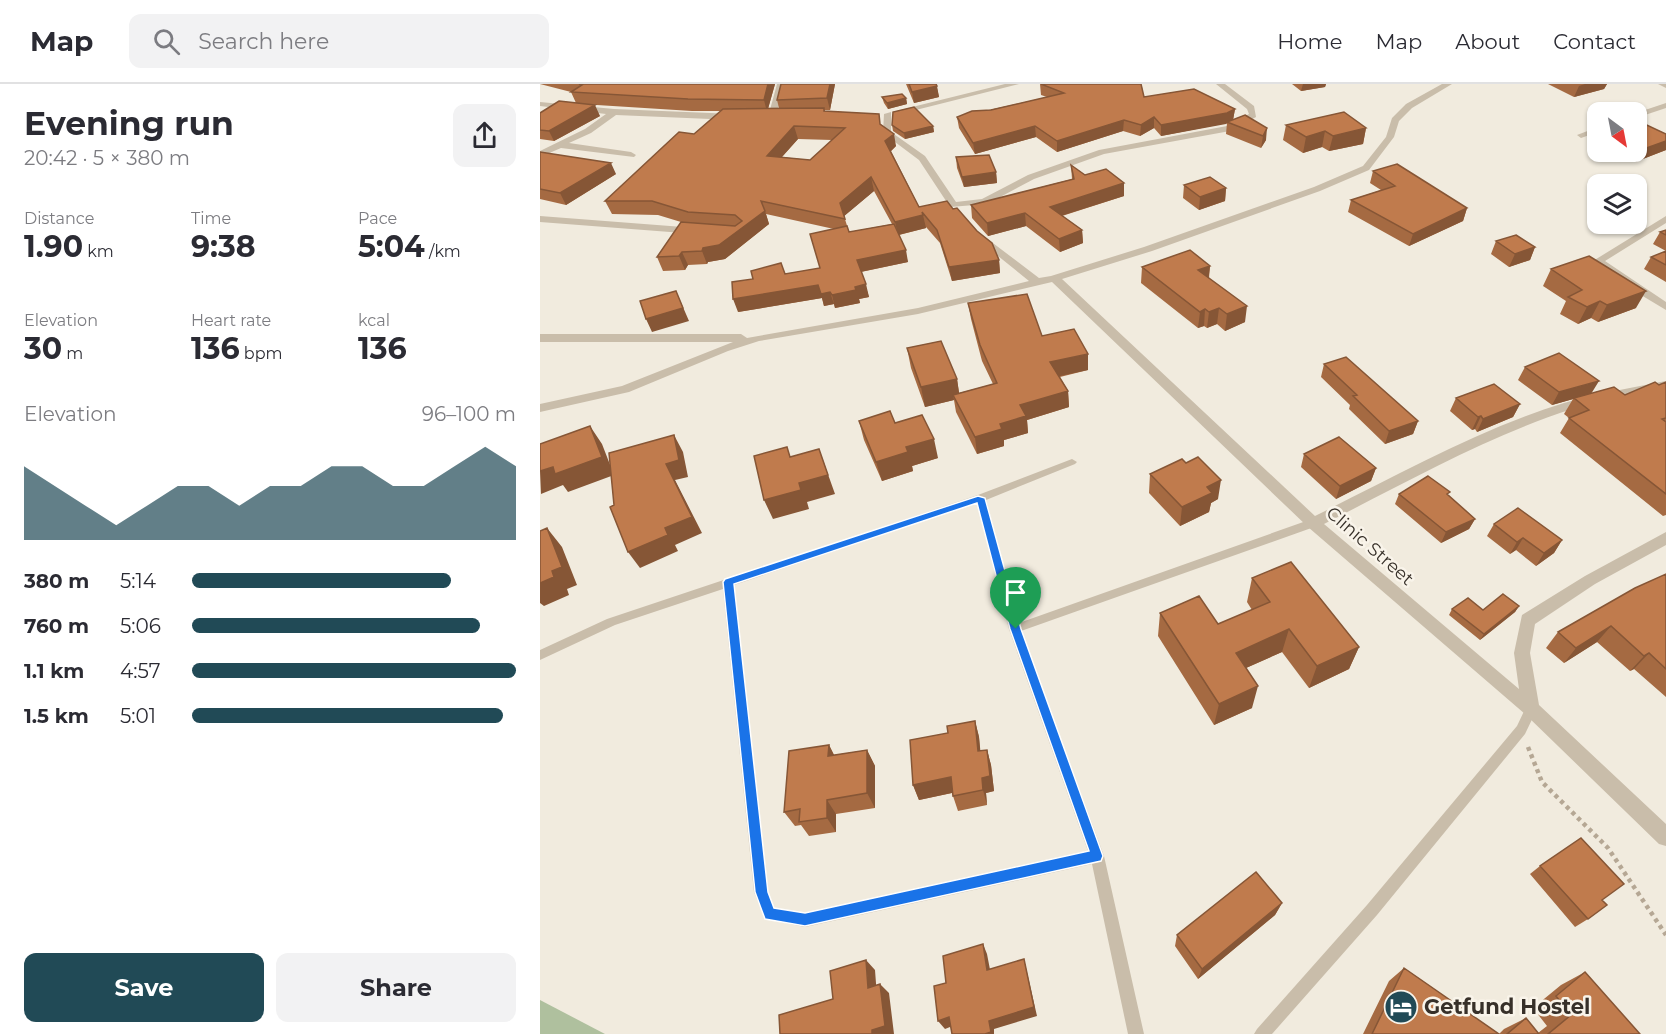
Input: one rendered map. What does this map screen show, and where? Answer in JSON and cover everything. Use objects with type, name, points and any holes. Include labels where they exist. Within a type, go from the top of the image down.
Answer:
[{"type":"street","points":[[772,117],[781,84]]},
{"type":"street","points":[[961,214],[953,206],[922,158],[887,133],[883,114],[1015,84]]},
{"type":"street","points":[[953,206],[984,202],[1030,177],[1102,152],[1230,128],[1253,115],[1251,108],[1220,84]]},
{"type":"street","points":[[540,408],[625,389],[724,348],[758,338],[918,311],[1054,278],[1148,249],[1317,189],[1366,168],[1390,137],[1395,120],[1409,106],[1448,84]]},
{"type":"street","points":[[1662,84],[1666,86]]},
{"type":"street","points":[[540,104],[614,112],[749,117]]},
{"type":"street","points":[[1647,112],[1666,105]]},
{"type":"street","points":[[540,154],[561,145],[614,112]]},
{"type":"street","points":[[761,117],[783,117]]},
{"type":"street","points":[[1581,135],[1587,133]]},
{"type":"street","points":[[561,145],[631,155]]},
{"type":"street","points":[[540,219],[705,231]]},
{"type":"street","points":[[1666,219],[1598,261],[1610,272],[1666,307]]},
{"type":"street","points":[[977,232],[1037,282]]},
{"type":"street","name":"Clinic Street","points":[[1054,278],[1313,523],[1531,709],[1666,837]]},
{"type":"street","points":[[540,338],[758,338]]},
{"type":"street","points":[[1313,523],[1447,457],[1525,424],[1604,396],[1666,385]]},
{"type":"street","points":[[1531,709],[1522,653],[1528,620],[1590,580],[1666,538]]},
{"type":"lane","points":[[540,655],[611,622],[981,498],[1072,462]]},
{"type":"lane","points":[[981,498],[1016,629],[1097,856],[1136,1034]]},
{"type":"lane","points":[[1016,629],[1313,523]]},
{"type":"lane","points":[[728,582],[761,892],[770,914],[805,920],[1097,856]]},
{"type":"lane","points":[[1262,1034],[1372,910],[1521,730],[1531,709]]},
{"type":"path","points":[[1521,730],[1542,782],[1608,848],[1666,935]]},
{"type":"green space","points":[[540,1000],[605,1034],[540,1034]]},
{"type":"building","points":[[579,84],[768,84],[764,100],[688,99],[571,92],[582,85]]},
{"type":"building","points":[[781,84],[830,84],[827,98],[777,100]]},
{"type":"building","points":[[909,84],[936,84],[937,86],[912,92]]},
{"type":"building","points":[[1041,84],[1141,84],[1144,97],[1194,89],[1235,109],[1227,113],[1161,125],[1154,117],[1141,125],[1124,120],[1057,141],[1035,126],[973,143],[957,117],[972,111],[991,110],[1064,93]]},
{"type":"building","points":[[902,94],[906,98],[887,103],[882,97]]},
{"type":"building","points":[[559,101],[595,105],[549,131],[540,130],[540,113]]},
{"type":"building","points":[[914,107],[933,126],[904,133],[892,125],[893,112]]},
{"type":"building","points":[[824,108],[824,111],[879,114],[880,124],[894,134],[885,141],[919,207],[947,201],[992,243],[999,260],[949,267],[937,230],[922,212],[923,215],[895,222],[871,177],[840,203],[845,219],[761,201],[765,211],[719,245],[703,248],[702,251],[682,252],[679,256],[657,257],[681,222],[735,226],[742,221],[735,215],[688,212],[652,201],[605,201],[679,132],[694,134],[723,109]],"holes":[[[794,126],[845,128],[810,160],[767,156]]]},
{"type":"building","points":[[1344,112],[1366,128],[1333,136],[1325,131],[1306,137],[1286,125]]},
{"type":"building","points":[[1245,115],[1267,128],[1263,136],[1227,122]]},
{"type":"building","points":[[1647,125],[1666,134],[1666,141],[1647,148]]},
{"type":"building","points":[[540,152],[611,163],[560,193],[540,189]]},
{"type":"building","points":[[989,155],[996,172],[962,177],[956,157]]},
{"type":"building","points":[[1397,164],[1467,208],[1413,234],[1351,200],[1395,186],[1373,171]]},
{"type":"building","points":[[1071,165],[1085,175],[1106,169],[1124,183],[1050,207],[1082,230],[1059,239],[1025,213],[987,223],[971,205],[1074,179]]},
{"type":"building","points":[[1210,177],[1226,188],[1200,197],[1184,185]]},
{"type":"building","points":[[894,224],[906,250],[857,260],[866,284],[855,287],[856,290],[832,295],[830,292],[821,294],[818,285],[733,299],[732,282],[753,279],[751,271],[781,263],[785,274],[820,268],[810,234],[847,226],[849,232]]},
{"type":"building","points":[[1516,235],[1535,247],[1515,254],[1496,241]]},
{"type":"building","points":[[1190,250],[1210,266],[1198,270],[1247,306],[1227,314],[1219,308],[1209,312],[1205,309],[1200,312],[1142,267]]},
{"type":"building","points":[[1666,251],[1666,265],[1651,257]]},
{"type":"building","points":[[1589,256],[1646,291],[1607,305],[1600,301],[1587,307],[1568,297],[1582,290],[1551,269]]},
{"type":"building","points":[[676,291],[683,308],[646,319],[640,301]]},
{"type":"building","points":[[1027,294],[1042,336],[1074,329],[1088,354],[1050,362],[1068,391],[1020,405],[1026,416],[1000,424],[1002,429],[975,437],[953,395],[997,383],[980,345],[968,303]]},
{"type":"building","points":[[941,341],[957,379],[921,387],[907,348]]},
{"type":"building","points":[[1559,353],[1599,381],[1559,392],[1525,367]]},
{"type":"building","points":[[1346,357],[1418,421],[1389,431],[1353,396],[1357,395],[1324,364]]},
{"type":"building","points":[[1655,382],[1659,385],[1666,382],[1666,418],[1662,419],[1666,422],[1666,494],[1569,418],[1589,410],[1574,398],[1614,387],[1625,395]]},
{"type":"building","points":[[1494,384],[1520,404],[1483,419],[1456,398]]},
{"type":"building","points":[[890,411],[895,423],[922,415],[934,439],[906,447],[908,452],[876,462],[859,421]]},
{"type":"building","points":[[590,426],[602,457],[555,474],[553,467],[540,471],[540,444]]},
{"type":"building","points":[[674,435],[679,460],[666,464],[692,517],[665,528],[668,535],[628,552],[610,507],[614,505],[609,453]]},
{"type":"building","points":[[1339,437],[1376,468],[1340,486],[1304,454]]},
{"type":"building","points":[[787,447],[790,457],[819,449],[828,475],[799,483],[801,490],[764,500],[754,456]]},
{"type":"building","points":[[1198,457],[1221,480],[1207,487],[1212,493],[1182,507],[1150,474],[1182,459],[1186,463]]},
{"type":"building","points":[[1428,476],[1450,492],[1447,494],[1475,519],[1446,532],[1399,494]]},
{"type":"building","points":[[1518,508],[1562,540],[1544,553],[1523,538],[1517,542],[1494,524]]},
{"type":"building","points":[[547,528],[562,567],[552,571],[554,577],[540,583],[540,531]]},
{"type":"building","points":[[1291,562],[1359,647],[1317,666],[1289,629],[1236,653],[1258,686],[1219,704],[1160,613],[1199,596],[1218,624],[1270,602],[1252,578]]},
{"type":"building","points":[[1666,574],[1666,669],[1649,653],[1644,656],[1611,626],[1576,648],[1558,632],[1635,588]]},
{"type":"building","points":[[1503,594],[1519,606],[1484,634],[1452,609],[1468,598],[1483,610]]},
{"type":"building","points":[[975,721],[978,751],[987,750],[990,776],[982,778],[983,790],[953,796],[951,777],[913,785],[910,740],[948,733],[947,726]]},
{"type":"building","points":[[829,745],[828,756],[867,750],[867,793],[827,800],[827,818],[799,822],[800,809],[784,812],[789,751]]},
{"type":"building","points":[[1581,838],[1624,884],[1602,900],[1607,905],[1588,919],[1540,866]]},
{"type":"building","points":[[1256,872],[1282,903],[1202,969],[1177,935]]},
{"type":"building","points":[[983,944],[987,970],[1024,959],[1034,1007],[989,1021],[991,1032],[985,1034],[952,1034],[949,1017],[938,1021],[934,986],[946,983],[943,956]]},
{"type":"building","points":[[866,960],[868,988],[880,984],[885,1026],[872,1030],[872,1034],[780,1034],[779,1015],[833,999],[830,971]]},
{"type":"building","points":[[1404,968],[1499,1034],[1372,1034]]},
{"type":"building","points":[[1585,972],[1640,1034],[1548,1034],[1571,1015],[1556,996]]},
{"type":"building","points":[[1526,1018],[1539,1034],[1507,1034]]},
{"type":"place","name":"Getfund Hostel","points":[[1401,1007]]},
{"type":"route","points":[[981,498],[1016,629],[1097,856],[805,920],[770,914],[761,892],[728,582],[981,498]]}]
